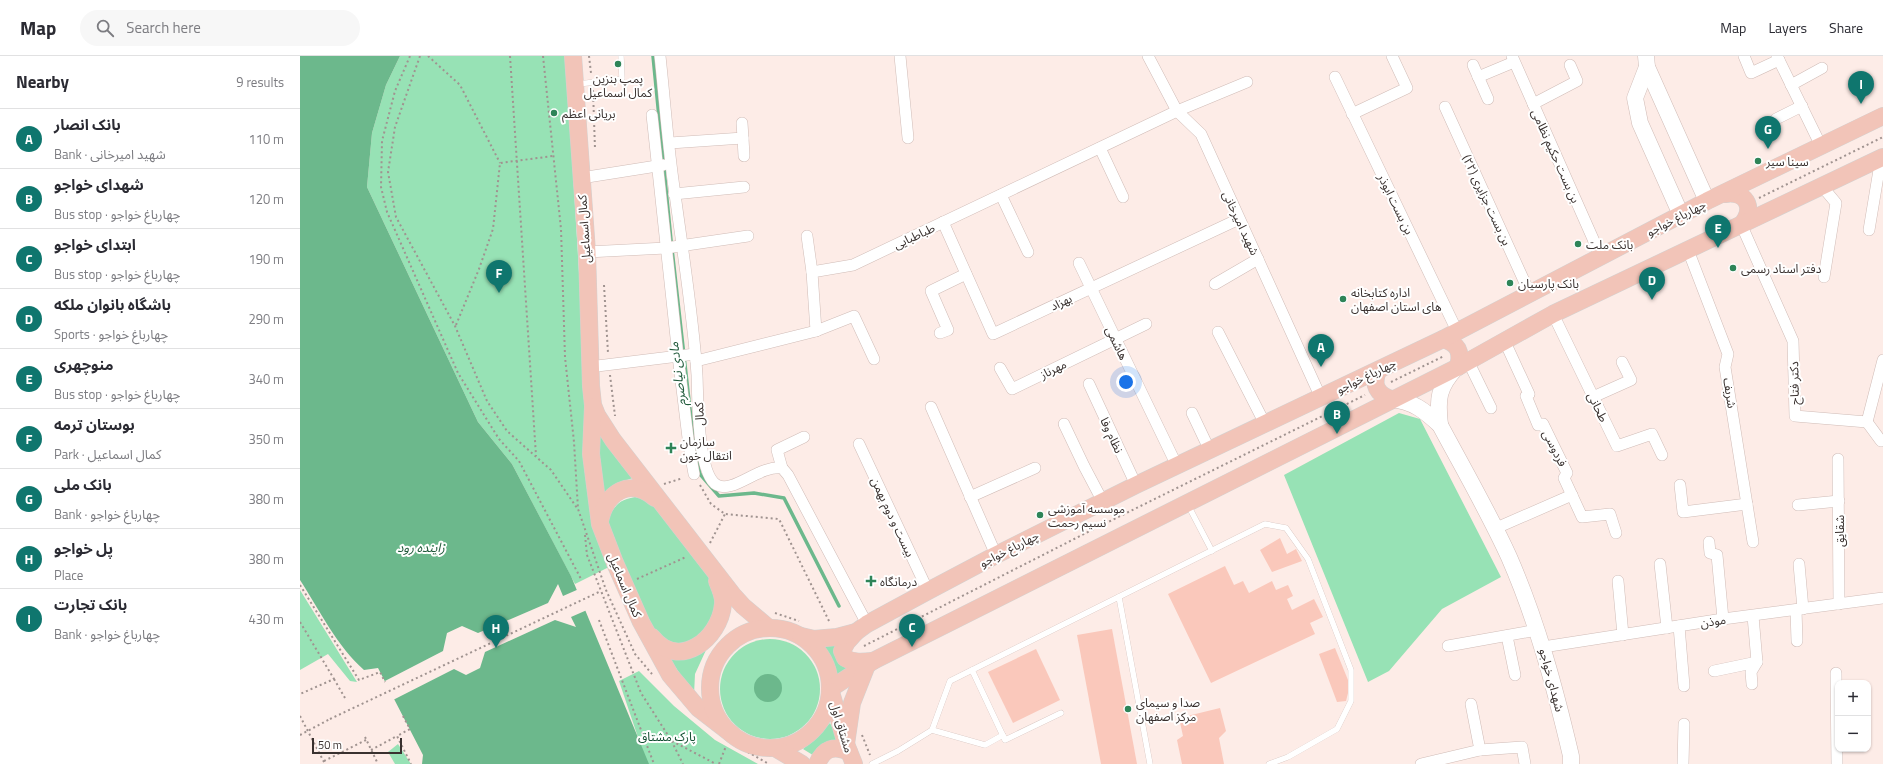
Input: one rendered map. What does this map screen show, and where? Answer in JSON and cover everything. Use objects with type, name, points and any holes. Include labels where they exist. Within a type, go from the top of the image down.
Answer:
[{"type":"main road","name":"کمال اسماعیل","points":[[573,56],[586,252],[589,367],[593,402],[591,454],[592,527],[615,564],[641,622],[661,661],[682,691],[698,708],[730,737]]},
{"type":"main road","points":[[1647,62],[1707,202]]},
{"type":"main road","points":[[1647,62],[1635,98],[1640,123],[1681,214]]},
{"type":"main road","name":"چهارباغ خواجو","points":[[801,629],[814,639],[837,638],[861,628],[996,555],[1136,485],[1378,371],[1530,294],[1681,214],[1725,194],[1883,116]]},
{"type":"main road","points":[[830,689],[870,663],[1186,502],[1463,364],[1553,314],[1882,157]]},
{"type":"main road","points":[[1725,194],[1733,193],[1740,195],[1746,201],[1749,208],[1748,216],[1742,223]]},
{"type":"main road","points":[[1450,335],[1458,349],[1463,364]]},
{"type":"main road","points":[[1440,425],[1438,407],[1441,391],[1446,379],[1463,364]]},
{"type":"main road","points":[[1378,371],[1374,379],[1377,389],[1382,396],[1391,399],[1404,400],[1414,404],[1425,411],[1440,425]]},
{"type":"main road","name":"کمال اسماعیل","points":[[593,402],[597,415],[613,440],[743,606],[771,620]]},
{"type":"main road","name":"شهدای خواجو","points":[[1440,425],[1508,556],[1537,630],[1553,678],[1571,756],[1571,764]]},
{"type":"main road","points":[[592,527],[606,503],[619,491],[631,488],[640,488],[648,492],[667,508]]},
{"type":"main road","points":[[641,622],[658,644],[664,649],[671,651],[682,651],[702,643],[710,636],[717,625],[724,603],[722,591],[711,566]]},
{"type":"main road","points":[[771,620],[785,630],[801,629],[825,664],[829,676],[830,689],[828,703],[823,717],[814,729],[803,739],[789,745],[775,748],[760,747],[730,737],[712,702],[712,675],[716,663],[723,651],[743,634],[756,630],[771,620]]},
{"type":"main road","points":[[861,628],[847,642],[842,651],[844,658],[850,661],[870,663]]},
{"type":"main road","points":[[817,764],[822,755],[830,749],[840,748],[850,753],[852,703],[870,663]]},
{"type":"main road","name":"مشتاق اول","points":[[830,689],[850,753]]},
{"type":"main road","points":[[775,748],[797,761]]},
{"type":"street","name":"کمال","points":[[660,56],[674,194],[684,246],[696,357],[701,455],[709,476],[716,485],[724,487],[732,486],[773,467],[782,468]]},
{"type":"street","points":[[900,56],[908,138]]},
{"type":"street","name":"شهید امیرخانی","points":[[1148,56],[1177,111],[1201,134],[1321,398]]},
{"type":"street","points":[[1352,114],[1407,88],[1392,56]]},
{"type":"street","points":[[1744,56],[1752,73],[1778,58],[1821,146]]},
{"type":"street","points":[[1478,77],[1512,58]]},
{"type":"street","name":"بن بست حکیم نظامی","points":[[1512,58],[1601,257]]},
{"type":"street","points":[[1473,65],[1488,99]]},
{"type":"street","points":[[1533,104],[1577,81],[1570,65]]},
{"type":"street","points":[[1791,85],[1822,68]]},
{"type":"street","name":"بن بست ابوذر","points":[[1335,78],[1450,335]]},
{"type":"street","name":"طباطبایی","points":[[812,272],[853,265],[1177,111],[1248,82]]},
{"type":"street","points":[[1776,119],[1802,106]]},
{"type":"street","name":"بن بست جزایری (۲۲)","points":[[1445,107],[1530,294]]},
{"type":"street","points":[[652,115],[688,446],[694,474]]},
{"type":"street","points":[[742,123],[744,156]]},
{"type":"street","points":[[670,143],[743,138]]},
{"type":"street","points":[[1100,148],[1123,197]]},
{"type":"street","points":[[1869,230],[1882,157]]},
{"type":"street","points":[[581,178],[672,164]]},
{"type":"street","points":[[1821,185],[1836,203],[1824,277]]},
{"type":"street","points":[[674,194],[744,187]]},
{"type":"street","points":[[1001,194],[1028,252]]},
{"type":"street","name":"بهزاد","points":[[943,222],[993,334],[1239,219]]},
{"type":"street","name":"دکتر فتاح","points":[[1742,223],[1793,341],[1795,416],[1867,422]]},
{"type":"street","points":[[586,252],[666,248],[748,236]]},
{"type":"street","points":[[807,236],[812,272],[816,331]]},
{"type":"street","name":"شریف","points":[[1688,250],[1728,354],[1726,367],[1753,542]]},
{"type":"street","points":[[1215,284],[1258,259]]},
{"type":"street","name":"هاشمی","points":[[1079,263],[1177,466]]},
{"type":"street","points":[[940,333],[948,330],[930,291],[966,274]]},
{"type":"street","name":"طحانی","points":[[1553,314],[1617,446],[1652,434],[1662,455]]},
{"type":"street","points":[[589,367],[678,356],[696,357],[816,331],[854,316],[874,359]]},
{"type":"street","points":[[1115,339],[1146,324]]},
{"type":"street","points":[[1218,332],[1265,424]]},
{"type":"street","name":"مهرناز","points":[[1000,368],[1012,389],[1115,339]]},
{"type":"street","name":"فردوسی","points":[[1505,342],[1529,394],[1526,396],[1538,426],[1543,424],[1567,473],[1564,478],[1582,517],[1610,514],[1616,533]]},
{"type":"street","points":[[1881,441],[1867,422],[1883,360]]},
{"type":"street","points":[[1593,397],[1631,380],[1622,362]]},
{"type":"street","points":[[1463,364],[1491,408]]},
{"type":"street","name":"نظام وفا","points":[[1089,384],[1136,485]]},
{"type":"street","points":[[931,407],[996,555]]},
{"type":"street","points":[[1192,414],[1210,451]]},
{"type":"street","points":[[1064,424],[1084,466],[1104,502]]},
{"type":"street","points":[[804,437],[777,450],[782,468],[788,475],[861,628]]},
{"type":"street","name":"بیست و دوم بهمن","points":[[859,444],[928,591]]},
{"type":"street","name":"شقایق","points":[[1838,459],[1839,604]]},
{"type":"street","points":[[970,497],[1035,468]]},
{"type":"street","points":[[1680,485],[1683,512],[1747,504]]},
{"type":"street","points":[[1494,528],[1572,496]]},
{"type":"street","points":[[1798,505],[1839,501]]},
{"type":"street","points":[[1709,542],[1710,553],[1717,555],[1723,619]]},
{"type":"street","points":[[1660,564],[1667,628]]},
{"type":"street","points":[[1797,641],[1799,564]]},
{"type":"street","points":[[1618,581],[1623,635]]},
{"type":"street","name":"موذن","points":[[1543,647],[1723,619],[1883,598]]},
{"type":"street","points":[[1752,616],[1757,662],[1752,672],[1752,684]]},
{"type":"street","points":[[1679,626],[1684,686]]},
{"type":"street","points":[[1448,646],[1537,630]]},
{"type":"street","points":[[1507,636],[1515,675]]},
{"type":"street","points":[[1714,671],[1757,662]]},
{"type":"street","points":[[1836,673],[1838,764]]},
{"type":"street","points":[[1471,704],[1480,750]]},
{"type":"street","points":[[1683,764],[1684,724]]},
{"type":"street","points":[[1421,764],[1480,750],[1522,747],[1525,764]]},
{"type":"lane","points":[[575,85],[622,79],[621,56]]},
{"type":"lane","points":[[1186,502],[1212,551]]},
{"type":"lane","points":[[872,764],[898,751],[932,730],[950,681],[1265,524],[1286,528],[1308,559],[1351,670],[1351,701],[1337,729],[1288,757],[1268,764]]},
{"type":"lane","points":[[1119,597],[1150,764]]},
{"type":"lane","points":[[972,670],[1005,740],[1061,713]]},
{"type":"lane","points":[[932,730],[985,745],[1003,736]]},
{"type":"path","points":[[410,56],[395,90],[382,141],[381,187],[387,212],[458,372],[499,439],[519,460],[581,579]]},
{"type":"path","points":[[420,56],[395,127],[388,172],[396,217],[456,326],[487,401],[507,431],[551,470],[578,509]]},
{"type":"path","points":[[428,56],[460,85],[500,163],[493,229],[456,326]]},
{"type":"path","points":[[510,56],[536,456]]},
{"type":"path","points":[[589,56],[596,152]]},
{"type":"path","points":[[500,163],[552,156]]},
{"type":"path","points":[[603,282],[609,365],[615,418]]},
{"type":"path","points":[[661,485],[694,474],[711,504],[725,514],[779,519],[830,623]]},
{"type":"path","points":[[705,541],[709,546],[725,514]]},
{"type":"path","points":[[592,527],[587,555],[641,693],[671,740],[682,764]]},
{"type":"path","points":[[300,585],[359,680],[380,672],[385,682]]},
{"type":"path","points":[[300,735],[330,719],[601,590]]},
{"type":"path","points":[[599,620],[654,764]]},
{"type":"path","points":[[771,620],[801,629]]},
{"type":"path","points":[[300,622],[345,698]]},
{"type":"path","points":[[823,623],[836,622]]},
{"type":"path","points":[[300,694],[334,679]]},
{"type":"path","points":[[797,761],[836,712]]},
{"type":"path","points":[[300,716],[325,763],[366,740]]},
{"type":"path","points":[[371,750],[410,729],[403,716]]},
{"type":"path","points":[[861,732],[872,764]]},
{"type":"path","points":[[397,736],[411,764]]},
{"type":"path","points":[[365,737],[378,764]]},
{"type":"path","points":[[719,764],[730,737]]},
{"type":"path","points":[[671,740],[716,764]]},
{"type":"green space","points":[[400,56],[566,56],[582,323],[609,567],[575,584],[512,464],[478,422],[367,187],[372,133],[386,85]]},
{"type":"green space","points":[[1399,413],[1420,419],[1501,577],[1442,609],[1389,671],[1368,682],[1284,475]]},
{"type":"green space","points":[[594,424],[617,459],[633,478],[618,483],[602,494]]},
{"type":"green space","points":[[635,497],[645,499],[652,504],[710,577],[716,596],[714,615],[700,636],[684,643],[671,643],[651,627],[609,532],[607,519],[613,510],[621,502]]},
{"type":"green space","points":[[300,590],[357,682],[350,681],[328,654],[300,670]]},
{"type":"green space","points":[[770,639],[780,640],[798,647],[812,661],[819,679],[819,699],[812,717],[798,731],[780,738],[770,739],[760,738],[742,731],[728,717],[721,699],[720,689],[721,679],[728,661],[742,647],[760,640]]},
{"type":"green space","points":[[814,642],[840,642],[852,669],[834,682],[826,657]]},
{"type":"green space","points":[[706,650],[695,674],[694,695],[670,659],[690,656]]},
{"type":"green space","name":"پارک مشتاق","points":[[639,671],[674,706],[715,740],[758,764],[647,764],[619,681]]},
{"type":"green space","points":[[830,723],[840,743],[816,757],[803,749]]},
{"type":"green space","points":[[398,744],[411,764],[395,764],[388,752]]},
{"type":"water","name":"زاینده رود","points":[[300,56],[400,56],[386,85],[372,133],[367,187],[478,422],[512,464],[571,576],[649,764],[422,764],[423,755],[378,668],[364,670],[354,661],[329,628],[300,580]]},
{"type":"water","points":[[768,674],[778,678],[782,688],[778,698],[768,702],[758,698],[754,688],[758,678]]},
{"type":"pier","points":[[558,584],[563,596],[579,589],[587,610],[571,617],[576,627],[555,620],[485,652],[480,668],[466,675],[454,669],[393,700],[383,682],[443,651],[447,633],[462,626],[478,633],[548,603]]},
{"type":"building","points":[[1280,538],[1287,554],[1296,549],[1302,561],[1272,572],[1260,550]]},
{"type":"building","points":[[1225,566],[1234,585],[1243,581],[1249,593],[1272,581],[1276,590],[1288,585],[1293,596],[1287,599],[1292,610],[1314,599],[1323,617],[1310,623],[1315,634],[1211,683],[1168,594]]},
{"type":"building","points":[[1112,629],[1137,764],[1101,764],[1077,635]]},
{"type":"building","points":[[1335,648],[1350,685],[1346,701],[1337,702],[1319,654]]},
{"type":"building","points":[[1036,649],[1060,700],[1013,723],[988,672]]},
{"type":"building","points":[[1220,708],[1226,731],[1219,738],[1224,764],[1182,764],[1177,740],[1183,736],[1179,718]]},
{"type":"waterway","name":"مادی نیاصرم","points":[[653,56],[671,240],[693,436],[700,474],[719,496],[754,493],[784,498],[839,606]]},
{"type":"place","name":"پمپ بنزین کمال اسماعیل","points":[[618,64]]},
{"type":"place","name":"بانک تجارت","points":[[1861,104]]},
{"type":"place","name":"بریانی اعظم","points":[[554,113]]},
{"type":"place","name":"بانک ملی","points":[[1768,149]]},
{"type":"place","name":"سینا سیر","points":[[1758,161]]},
{"type":"place","name":"بانک ملت","points":[[1578,244]]},
{"type":"place","name":"منوچهری","points":[[1718,248]]},
{"type":"place","name":"دفتر اسناد رسمی","points":[[1733,268]]},
{"type":"place","name":"بانک پارسیان","points":[[1510,283]]},
{"type":"place","name":"بوستان ترمه","points":[[499,293]]},
{"type":"place","name":"اداره کتابخانه های استان اصفهان","points":[[1343,299]]},
{"type":"place","name":"باشگاه بانوان ملکه","points":[[1652,300]]},
{"type":"place","name":"بانک انصار","points":[[1321,367]]},
{"type":"place","name":"شهدای خواجو","points":[[1337,434]]},
{"type":"place","name":"سازمان انتقال خون","points":[[671,448]]},
{"type":"place","name":"موسسه آموزشی نسیم رحمت","points":[[1040,515]]},
{"type":"place","name":"درمانگاه","points":[[871,581]]},
{"type":"place","name":"ابتدای خواجو","points":[[912,647]]},
{"type":"place","name":"پل خواجو","points":[[496,648]]},
{"type":"place","name":"صدا و سیمای مرکز اصفهان","points":[[1128,709]]}]
